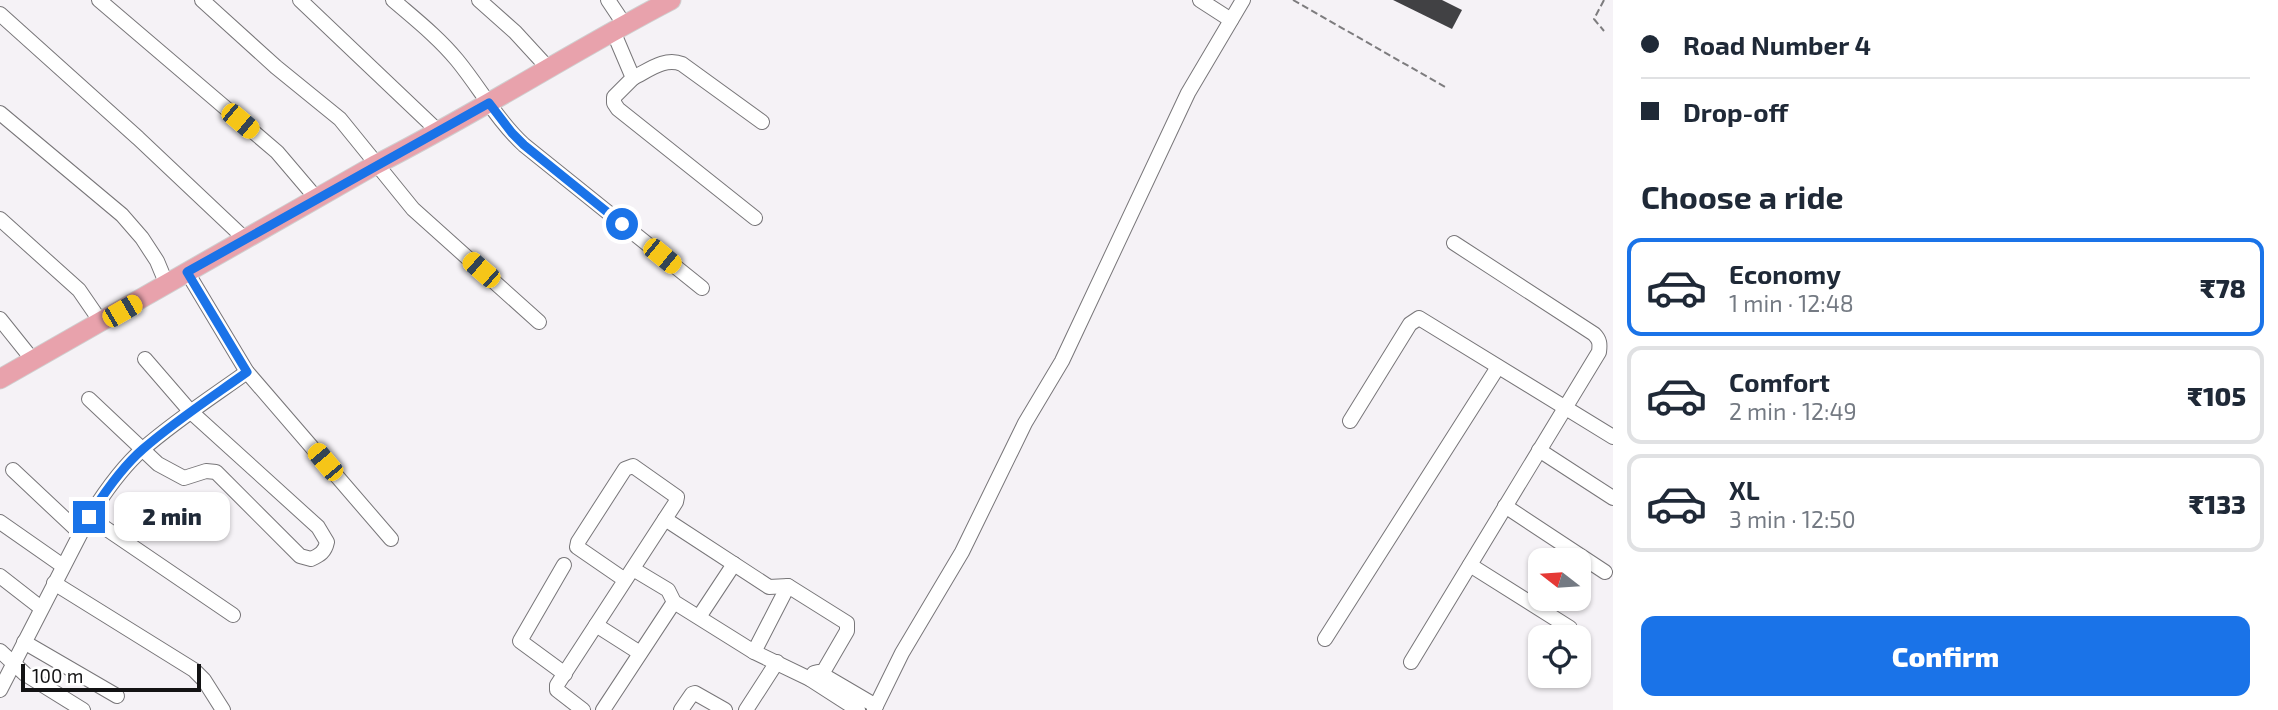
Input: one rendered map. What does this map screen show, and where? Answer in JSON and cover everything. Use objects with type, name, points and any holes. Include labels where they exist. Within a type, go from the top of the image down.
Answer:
[{"type":"main road","points":[[0,379],[671,0]]},
{"type":"street","points":[[99,0],[277,152],[317,199]]},
{"type":"street","points":[[202,0],[276,67],[340,119],[413,209],[539,322]]},
{"type":"street","points":[[300,0],[439,132]]},
{"type":"street","points":[[393,0],[442,44],[524,145],[702,288]]},
{"type":"street","points":[[479,0],[515,32],[550,69]]},
{"type":"street","points":[[608,0],[633,78]]},
{"type":"street","points":[[1200,0],[1231,20]]},
{"type":"street","points":[[583,710],[557,690],[596,625],[629,574],[676,502],[675,494],[633,466],[627,467],[578,542],[577,548],[629,574],[668,590],[674,602],[754,652],[816,677],[875,708],[902,653],[962,552],[1025,422],[1062,361],[1188,93],[1242,0]]},
{"type":"street","points":[[0,15],[138,138],[245,239]]},
{"type":"street","points":[[755,218],[618,109],[614,97],[633,78],[667,61],[675,61],[762,122]]},
{"type":"street","points":[[0,113],[122,215],[157,261],[167,285]]},
{"type":"street","points":[[0,219],[79,290],[101,322]]},
{"type":"street","points":[[1411,662],[1599,352],[1598,338],[1454,243]]},
{"type":"street","points":[[187,272],[247,372],[391,539]]},
{"type":"street","points":[[0,318],[32,359]]},
{"type":"street","points":[[1350,421],[1416,318],[1427,321],[1613,437]]},
{"type":"street","points":[[89,399],[158,464],[184,478],[206,471],[216,472],[300,556],[311,559],[320,555],[327,542],[318,527],[190,411],[145,359]]},
{"type":"street","points":[[1325,639],[1497,367]]},
{"type":"street","points":[[0,690],[80,533],[105,491],[142,450],[190,411],[247,372]]},
{"type":"street","points":[[1539,450],[1613,498]]},
{"type":"street","points":[[13,470],[80,533]]},
{"type":"street","points":[[1505,506],[1605,572]]},
{"type":"street","points":[[89,517],[233,615]]},
{"type":"street","points":[[665,519],[769,587],[788,586],[847,623],[847,631],[816,677]]},
{"type":"street","points":[[0,522],[63,566]]},
{"type":"street","points":[[699,617],[734,564]]},
{"type":"street","points":[[564,565],[520,641],[565,674]]},
{"type":"street","points":[[1470,565],[1565,625]]},
{"type":"street","points":[[0,576],[41,608]]},
{"type":"street","points":[[54,583],[194,670],[204,680],[223,710]]},
{"type":"street","points":[[754,652],[788,586]]},
{"type":"street","points":[[603,710],[674,602]]},
{"type":"street","points":[[596,625],[640,653]]},
{"type":"street","points":[[24,642],[117,696]]},
{"type":"street","points":[[0,651],[13,665],[83,710]]},
{"type":"street","points":[[746,710],[777,662]]},
{"type":"street","points":[[816,677],[858,710]]},
{"type":"street","points":[[681,710],[695,693],[724,710]]},
{"type":"path","points":[[1293,0],[1447,88]]},
{"type":"path","points":[[1604,0],[1594,19],[1604,31]]},
{"type":"building","points":[[1393,0],[1442,0],[1462,10],[1452,29]]},
{"type":"route","points":[[89,517],[105,491],[142,450],[190,411],[247,372],[187,272],[375,165],[489,103],[524,145],[622,224]]}]
